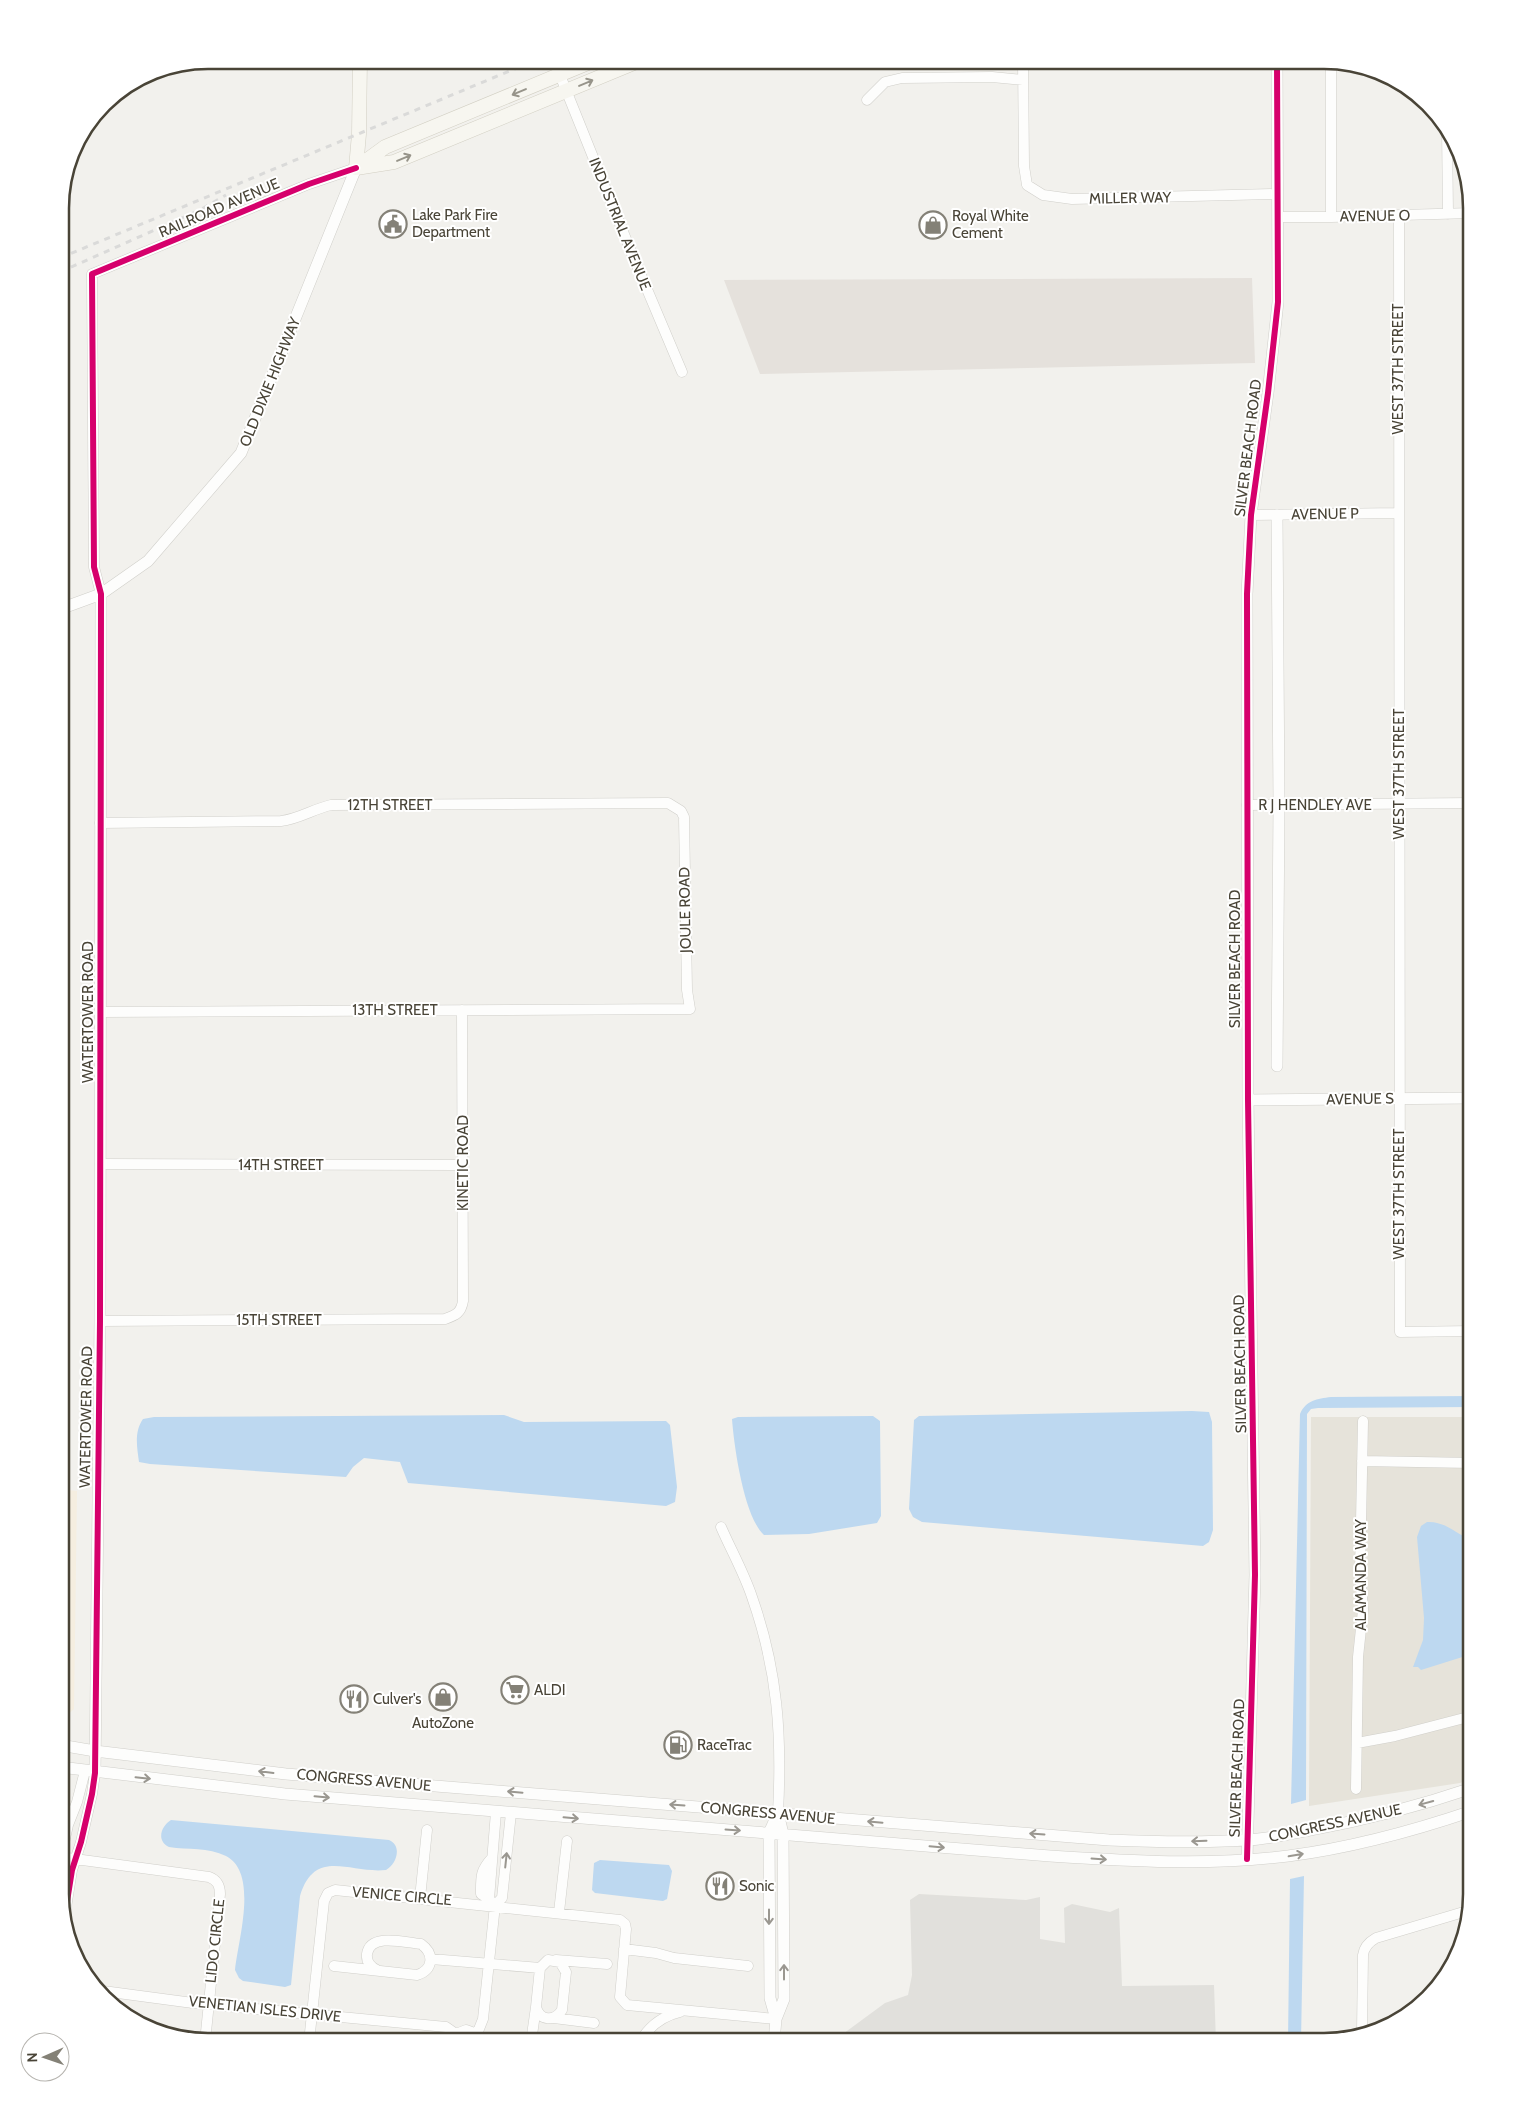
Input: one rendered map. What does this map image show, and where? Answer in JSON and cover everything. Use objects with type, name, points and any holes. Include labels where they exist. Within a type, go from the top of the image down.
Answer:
[{"type":"main road","points":[[356,168],[359,134],[360,69]]},
{"type":"main road","points":[[356,168],[386,147],[574,69]]},
{"type":"main road","points":[[356,168],[394,162],[620,69]]},
{"type":"street","points":[[867,100],[884,82],[902,78],[988,76],[1023,80],[1023,69]]},
{"type":"street","name":"SILVER BEACH ROAD","points":[[1247,1859],[1255,1575],[1248,1100],[1247,594],[1251,515],[1268,393],[1278,302],[1277,69]]},
{"type":"street","points":[[1331,69],[1331,218]]},
{"type":"street","name":"INDUSTRIAL AVENUE","points":[[560,75],[682,372]]},
{"type":"street","name":"MILLER WAY","points":[[1023,80],[1024,166],[1027,185],[1043,195],[1072,199],[1277,194]]},
{"type":"street","points":[[1447,143],[1448,214]]},
{"type":"street","name":"RAILROAD AVENUE","points":[[92,274],[309,184],[356,168]]},
{"type":"street","name":"OLD DIXIE HIGHWAY","points":[[69,606],[101,594],[148,561],[241,453],[356,168]]},
{"type":"street","name":"AVENUE O","points":[[1278,217],[1331,218],[1463,213]]},
{"type":"street","name":"WEST 37TH STREET","points":[[1399,216],[1400,1332],[1463,1331]]},
{"type":"street","name":"WATERTOWER ROAD","points":[[92,274],[94,567],[101,594],[100,1321],[95,1751]]},
{"type":"street","name":"AVENUE P","points":[[1251,515],[1398,513]]},
{"type":"street","points":[[1277,515],[1279,805],[1277,1066]]},
{"type":"street","name":"12TH STREET","points":[[100,823],[281,820],[295,818],[331,806],[668,803],[681,811]]},
{"type":"street","name":"R J HENDLEY AVE","points":[[1247,805],[1463,803]]},
{"type":"street","name":"JOULE ROAD","points":[[681,811],[684,826],[687,990],[690,1010]]},
{"type":"street","name":"KINETIC ROAD","points":[[458,1314],[462,1308],[463,1301],[462,1010]]},
{"type":"street","name":"13TH STREET","points":[[100,1012],[690,1010]]},
{"type":"street","name":"AVENUE S","points":[[1248,1100],[1463,1098]]},
{"type":"street","name":"14TH STREET","points":[[100,1164],[462,1165]]},
{"type":"street","name":"15TH STREET","points":[[100,1321],[445,1319],[458,1314]]},
{"type":"street","name":"ALAMANDA WAY","points":[[1356,1789],[1358,1657],[1363,1610],[1360,1574],[1363,1421]]},
{"type":"street","points":[[1362,1461],[1463,1463]]},
{"type":"street","points":[[721,1527],[752,1595],[764,1634],[774,1677],[780,1733],[778,1813],[783,1834],[784,1999],[776,2019],[775,2033]]},
{"type":"street","points":[[1357,1743],[1395,1736],[1463,1718]]},
{"type":"street","name":"CONGRESS AVENUE","points":[[69,1747],[286,1774],[1109,1840],[1168,1842],[1248,1840],[1371,1818],[1463,1791]]},
{"type":"street","points":[[69,1822],[90,1772],[95,1751]]},
{"type":"street","name":"CONGRESS AVENUE","points":[[69,1768],[285,1794],[496,1812],[1116,1860],[1170,1862],[1288,1856],[1357,1843],[1440,1822],[1463,1814]]},
{"type":"street","points":[[69,1889],[72,1870],[92,1794],[90,1772]]},
{"type":"street","points":[[480,2033],[489,1964],[492,1858],[496,1812]]},
{"type":"street","points":[[492,1902],[502,1898],[511,1813]]},
{"type":"street","points":[[776,2019],[770,1998],[769,1833],[778,1813]]},
{"type":"street","points":[[420,1898],[428,1830]]},
{"type":"street","points":[[559,1912],[567,1841]]},
{"type":"street","name":"LIDO CIRCLE","points":[[69,1859],[209,1877],[217,1882],[220,1894],[206,2033]]},
{"type":"street","name":"VENICE CIRCLE","points":[[311,2033],[323,1905],[328,1893],[335,1890],[492,1902],[613,1918],[620,1920],[624,1924],[624,1949]]},
{"type":"street","points":[[1362,2027],[1363,1956],[1364,1950],[1371,1941],[1462,1913]]},
{"type":"street","points":[[334,1966],[417,1975],[424,1973],[429,1968],[431,1959],[427,1948],[421,1944],[382,1940],[375,1942],[367,1954],[368,1960],[377,1970]]},
{"type":"street","points":[[748,1966],[674,1958],[656,1953],[624,1949],[620,1997],[627,2005],[776,2019]]},
{"type":"street","points":[[431,1959],[540,1968]]},
{"type":"street","points":[[554,1960],[560,1962],[566,1972],[562,2010],[554,2018]]},
{"type":"street","points":[[533,2033],[540,1968],[543,1963],[554,1960],[607,1964]]},
{"type":"street","name":"VENETIAN ISLES DRIVE","points":[[110,1992],[209,2004],[446,2027],[450,2033]]},
{"type":"street","points":[[536,2006],[542,2017],[594,2023]]},
{"type":"street","points":[[648,2007],[652,2008],[656,2014],[656,2023]]},
{"type":"street","points":[[646,2033],[656,2023],[670,2015],[695,2011]]},
{"type":"shaded area","points":[[1252,278],[1255,363],[760,374],[724,280]]},
{"type":"shaded area","points":[[1311,1417],[1463,1417],[1463,1782],[1309,1806]]},
{"type":"shaded area","points":[[69,1490],[77,1491],[74,1709],[69,1713]]},
{"type":"shaded area","points":[[919,1894],[1026,1900],[1040,1897],[1040,1939],[1065,1943],[1064,1908],[1072,1904],[1110,1912],[1119,1908],[1122,1986],[1214,1985],[1216,2033],[844,2033],[885,2003],[908,1995],[912,1975],[910,1900]]},
{"type":"water","points":[[1463,1396],[1463,1407],[1318,1408],[1311,1409],[1307,1414],[1306,1800],[1291,1804],[1300,1414],[1302,1409],[1309,1403],[1331,1397]]},
{"type":"water","points":[[1209,1412],[1212,1422],[1213,1530],[1209,1542],[1203,1546],[922,1522],[913,1517],[909,1509],[914,1420],[919,1416]]},
{"type":"water","points":[[504,1415],[524,1422],[666,1421],[670,1425],[677,1487],[675,1502],[666,1506],[408,1483],[400,1462],[364,1458],[353,1467],[346,1477],[150,1464],[139,1462],[137,1445],[138,1429],[143,1419],[154,1417]]},
{"type":"water","points":[[873,1416],[880,1421],[881,1516],[877,1523],[809,1534],[764,1535],[751,1513],[741,1480],[732,1419],[738,1417]]},
{"type":"water","points":[[1427,1522],[1434,1522],[1463,1535],[1463,1657],[1421,1670],[1418,1667],[1413,1667],[1423,1640],[1424,1618],[1417,1537],[1421,1526]]},
{"type":"water","points":[[171,1820],[389,1840],[396,1847],[397,1855],[393,1864],[386,1870],[335,1866],[324,1867],[315,1872],[307,1881],[300,1896],[291,1985],[285,1987],[243,1981],[235,1970],[244,1908],[242,1877],[236,1865],[226,1856],[219,1853],[169,1847],[165,1844],[162,1841],[161,1834]]},
{"type":"water","points":[[600,1860],[669,1865],[672,1871],[667,1899],[663,1901],[595,1893],[592,1890],[594,1863]]},
{"type":"water","points":[[1304,1876],[1301,2033],[1288,2033],[1290,1879]]},
{"type":"railway","points":[[69,254],[514,69]]},
{"type":"railway","points":[[69,268],[200,210],[226,195]]},
{"type":"cycle path","points":[[1247,1859],[1255,1575],[1248,1100],[1247,594],[1251,515],[1268,393],[1278,302],[1277,69]]},
{"type":"cycle path","points":[[69,1889],[72,1870],[81,1842],[92,1794],[95,1773],[100,1321],[101,594],[94,567],[92,274],[309,184],[356,168]]},
{"type":"place","name":"Lake Park Fire Department","points":[[393,224]]},
{"type":"place","name":"Royal White Cement","points":[[933,225]]},
{"type":"place","name":"ALDI","points":[[515,1690]]},
{"type":"place","name":"AutoZone","points":[[443,1697]]},
{"type":"place","name":"Culver's","points":[[354,1699]]},
{"type":"place","name":"RaceTrac","points":[[678,1745]]},
{"type":"place","name":"Sonic","points":[[720,1886]]}]
